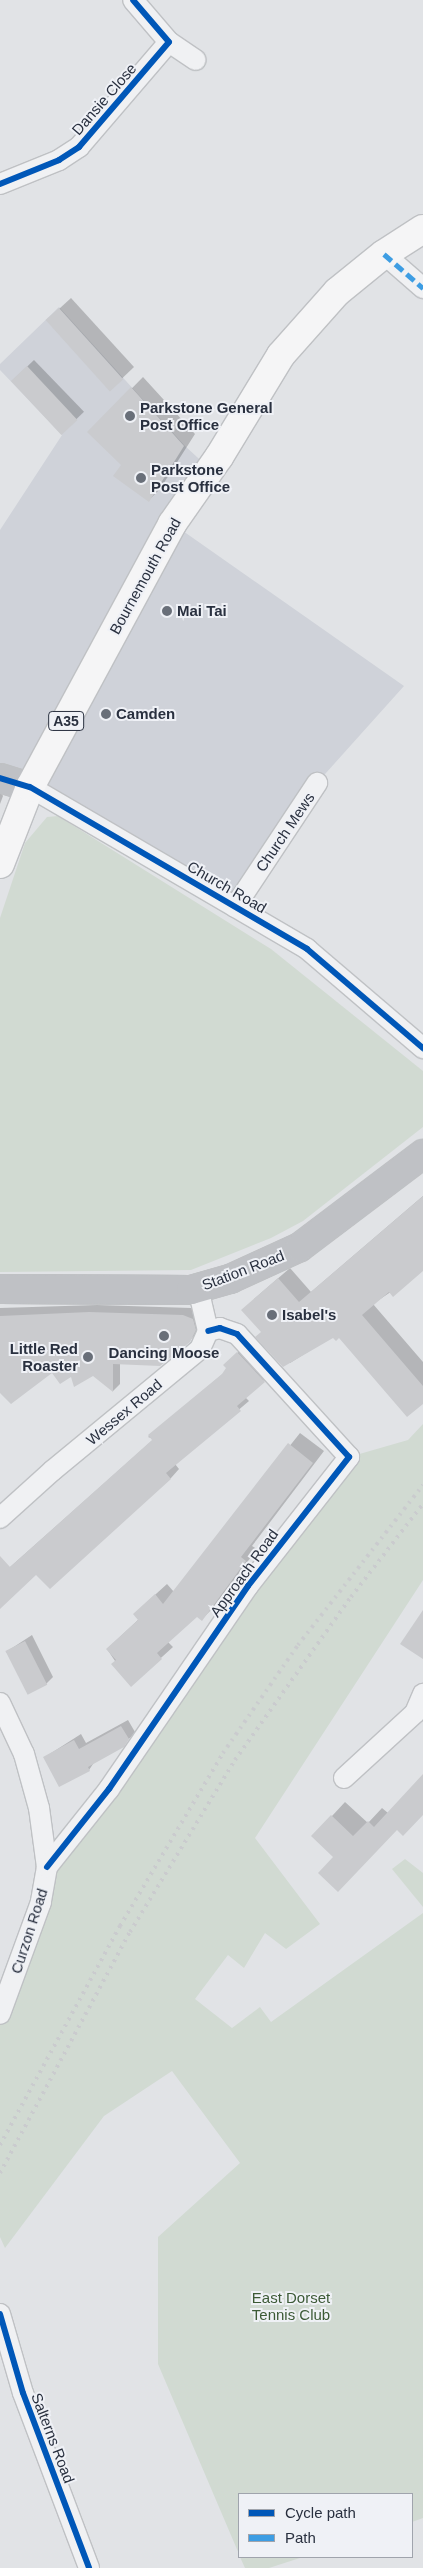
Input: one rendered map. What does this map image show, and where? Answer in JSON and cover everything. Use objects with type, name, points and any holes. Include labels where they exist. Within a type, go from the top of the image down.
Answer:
[{"type":"highway","name":"Bournemouth Road","points":[[30,787],[172,524],[219,457],[281,355],[337,292],[384,254],[423,229]]},
{"type":"highway","name":"A35","points":[[0,864],[30,787]]},
{"type":"street","points":[[134,0],[169,42],[196,60]]},
{"type":"street","name":"Dansie Close","points":[[0,184],[59,160],[79,147],[169,42]]},
{"type":"street","points":[[384,254],[423,288]]},
{"type":"street","name":"Church Road","points":[[0,778],[30,787],[308,949],[423,1048]]},
{"type":"street","name":"Church Mews","points":[[236,906],[318,783]]},
{"type":"street","name":"Station Road","points":[[0,1290],[198,1288],[273,1262],[300,1247],[423,1154]]},
{"type":"street","points":[[198,1288],[208,1331]]},
{"type":"street","name":"Approach Road","points":[[48,1867],[109,1789],[248,1586],[349,1457],[238,1334],[220,1328],[208,1331]]},
{"type":"street","name":"Wessex Road","points":[[0,1518],[52,1471],[200,1349],[208,1331]]},
{"type":"street","points":[[344,1778],[416,1713],[420,1698]]},
{"type":"street","name":"Curzon Road","points":[[0,1703],[24,1754],[38,1808],[48,1867],[41,1902],[0,2014]]},
{"type":"street","name":"Salterns Road","points":[[0,2314],[23,2393],[89,2568]]},
{"type":"shaded area","points":[[59,307],[184,445],[210,469],[173,524],[404,686],[317,783],[235,907],[0,778],[0,530],[62,435],[0,370],[0,364]]},
{"type":"green space","points":[[58,816],[271,949],[423,1071],[423,1127],[303,1221],[271,1238],[191,1270],[0,1272],[0,918],[25,843],[47,817]]},
{"type":"green space","name":"East Dorset Tennis Club","points":[[423,1424],[423,1580],[255,1838],[320,1924],[286,1949],[265,1933],[244,1968],[228,1955],[195,1999],[232,2028],[260,2007],[271,2022],[423,1913],[423,2518],[413,2522],[413,2493],[238,2493],[238,2552],[158,2364],[158,2237],[240,2163],[172,2071],[104,2116],[5,2248],[0,2237],[0,2014],[47,1867],[349,1457],[408,1440]]},
{"type":"green space","points":[[405,1859],[423,1873],[423,1907],[392,1869]]},
{"type":"green space","points":[[240,2558],[300,2558],[269,2568],[245,2568]]},
{"type":"building","points":[[59,308],[123,379],[110,391],[46,320]]},
{"type":"building","points":[[27,366],[77,420],[61,435],[11,381]]},
{"type":"building","name":"Parkstone General Post Office","points":[[131,387],[184,446],[149,502],[113,476],[121,465],[87,432]]},
{"type":"building","points":[[423,1196],[423,1271],[393,1297],[389,1292],[362,1315],[423,1386],[423,1404],[407,1417],[339,1338],[336,1341],[333,1338],[283,1367],[255,1337],[261,1332],[241,1310],[278,1278],[299,1302]]},
{"type":"building","points":[[89,1312],[183,1315],[193,1319],[196,1330],[190,1342],[160,1366],[113,1364],[113,1392],[93,1376],[74,1387],[71,1377],[60,1384],[52,1373],[11,1404],[0,1393],[0,1316]]},
{"type":"building","points":[[237,1352],[265,1382],[237,1406],[241,1411],[166,1473],[171,1479],[50,1589],[36,1575],[0,1609],[0,1556],[10,1567],[152,1440],[148,1435],[222,1374],[226,1368],[223,1365]]},
{"type":"building","points":[[288,1443],[313,1463],[241,1557],[246,1561],[202,1621],[197,1617],[157,1653],[162,1659],[131,1687],[111,1664],[116,1660],[106,1649],[138,1620],[133,1614],[155,1594],[163,1604]]},
{"type":"building","points":[[423,1610],[423,1659],[400,1644]]},
{"type":"building","points":[[25,1641],[47,1685],[28,1695],[5,1651]]},
{"type":"building","points":[[121,1726],[129,1739],[124,1747],[88,1767],[90,1771],[59,1787],[43,1757],[74,1740],[79,1749]]},
{"type":"building","points":[[423,1774],[423,1815],[403,1836],[397,1830],[338,1892],[318,1873],[333,1857],[311,1836],[331,1815],[353,1836],[368,1821],[374,1827]]},
{"type":"railway","points":[[0,2145],[120,1926],[223,1753],[298,1645],[423,1485]]},
{"type":"railway","points":[[0,2173],[130,1932],[235,1760],[351,1597],[423,1504]]},
{"type":"marked path","points":[[384,254],[423,288]]},
{"type":"cycle path","points":[[0,184],[59,160],[79,147],[169,42],[133,0]]},
{"type":"cycle path","points":[[0,778],[30,787],[307,949],[423,1048]]},
{"type":"cycle path","points":[[47,1867],[109,1789],[248,1586],[349,1457],[237,1334],[220,1328],[208,1331]]},
{"type":"cycle path","points":[[0,2314],[23,2393],[89,2568]]},
{"type":"place","name":"Parkstone General Post Office","points":[[130,416]]},
{"type":"place","name":"Parkstone Post Office","points":[[141,478]]},
{"type":"place","name":"Mai Tai","points":[[167,611]]},
{"type":"place","name":"Camden","points":[[106,714]]},
{"type":"place","name":"Isabel's","points":[[272,1315]]},
{"type":"place","name":"Dancing Moose","points":[[164,1336]]},
{"type":"place","name":"Little Red Roaster","points":[[88,1357]]}]
